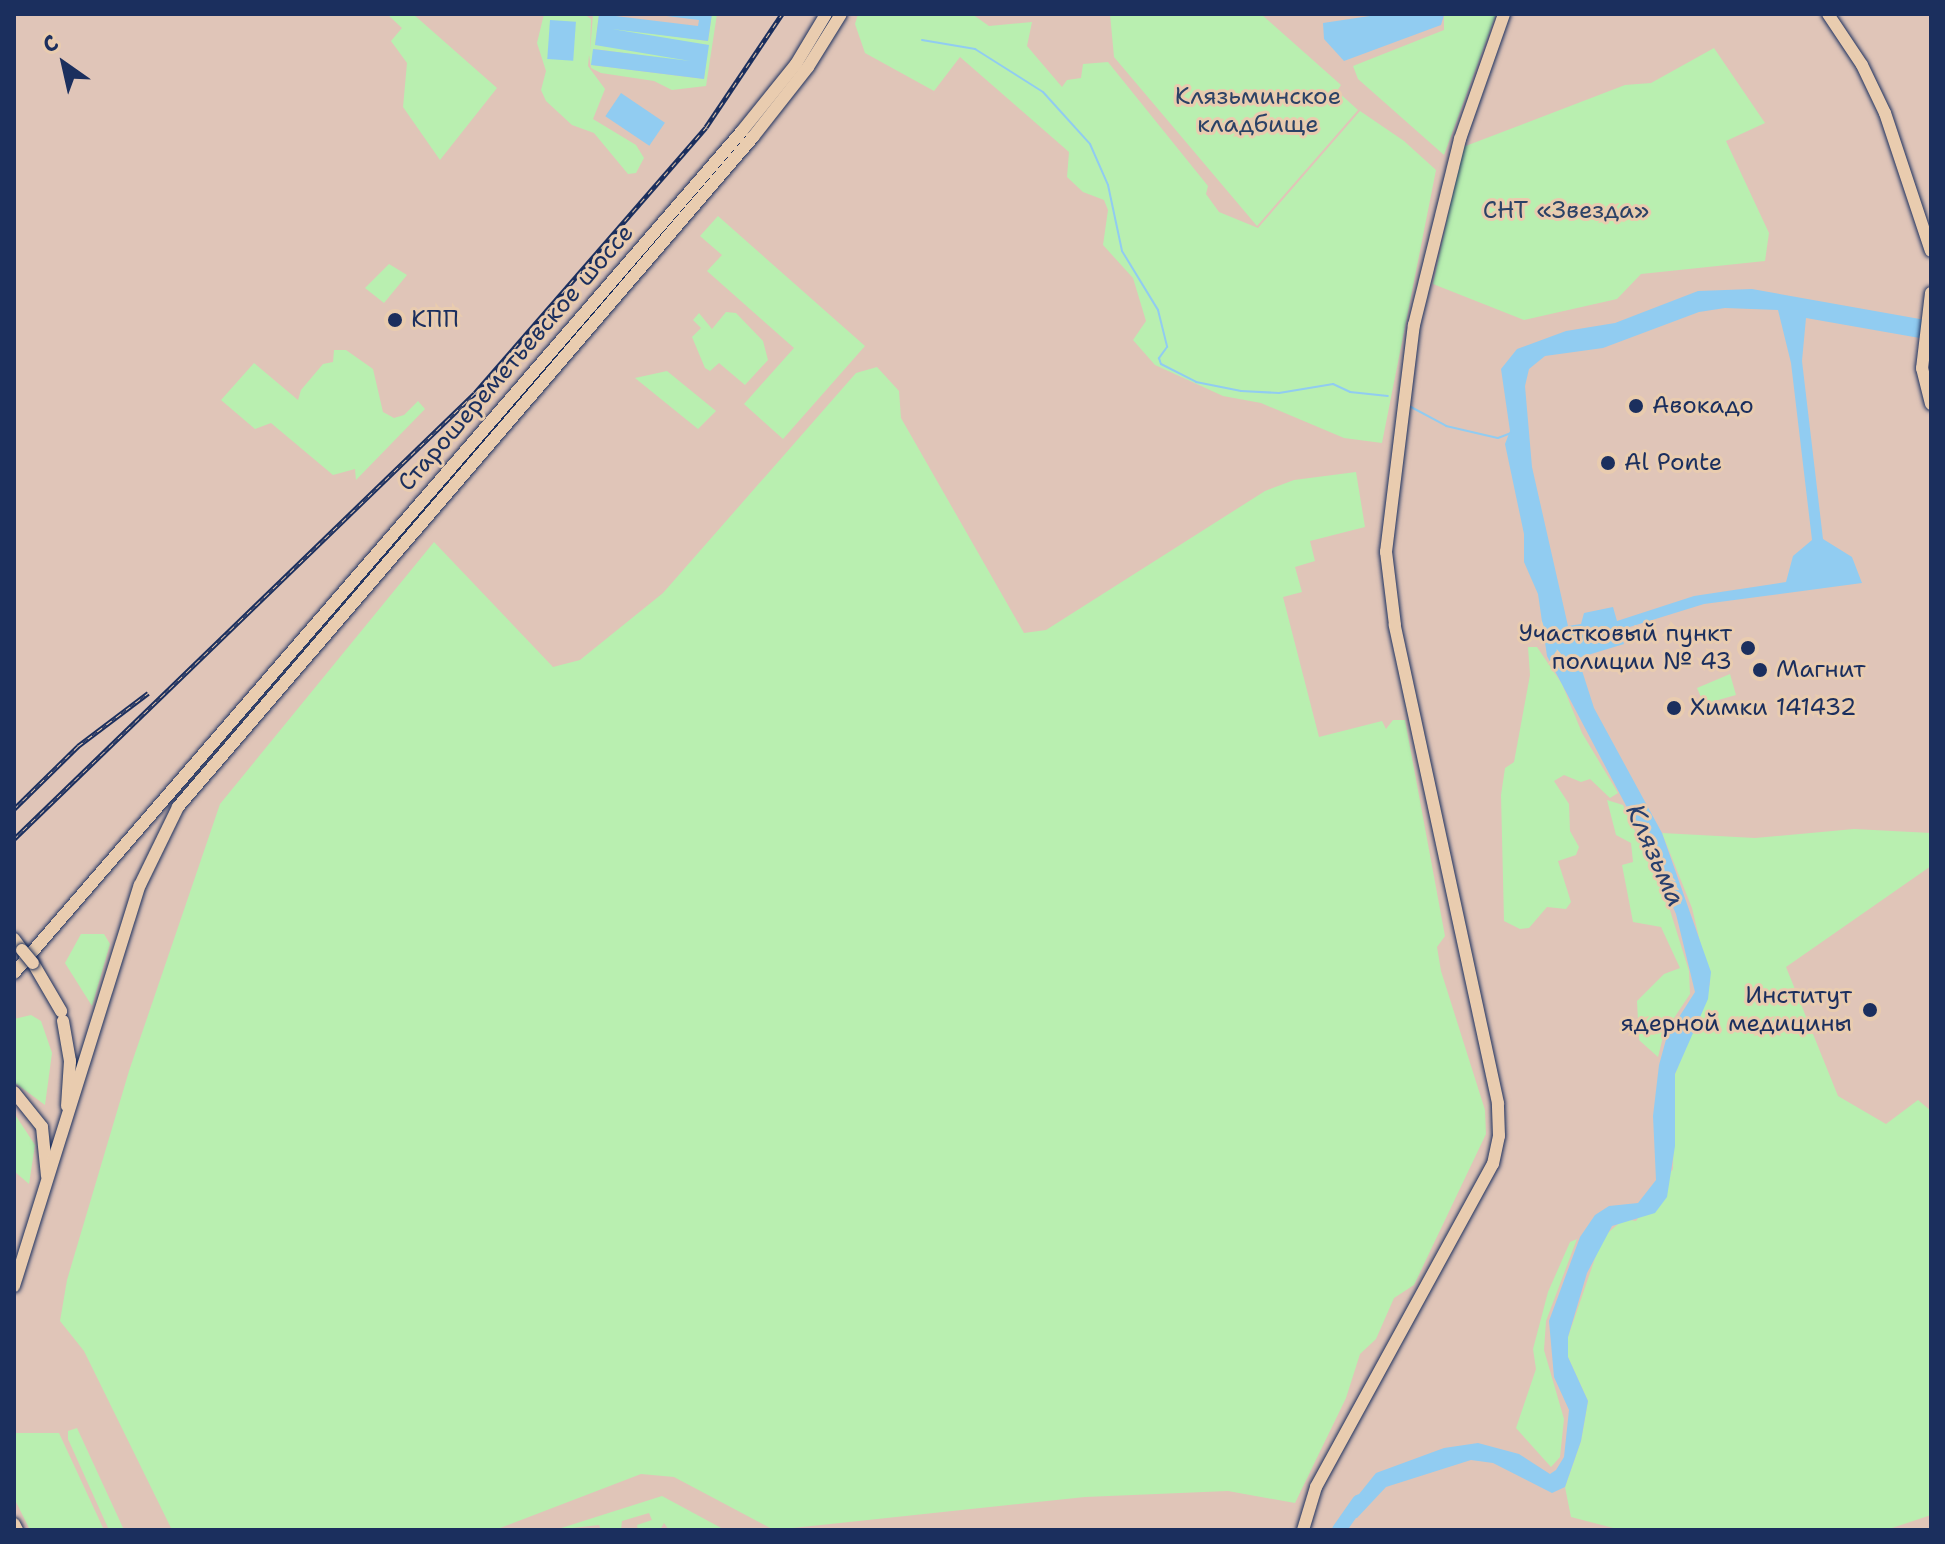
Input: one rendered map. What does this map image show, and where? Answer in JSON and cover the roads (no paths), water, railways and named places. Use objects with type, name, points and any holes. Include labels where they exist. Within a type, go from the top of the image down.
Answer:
[{"type":"main road","name":"Старошереметьевское шоссе","points":[[14,973],[742,131],[796,64],[826,14]]},
{"type":"main road","name":"Старошереметьевское шоссе","points":[[62,1133],[154,849],[195,783],[760,129],[808,67],[841,14]]},
{"type":"main road","points":[[1303,1530],[1316,1487],[1493,1164],[1499,1136],[1498,1103],[1395,625],[1386,552],[1414,325],[1460,139],[1504,14]]},
{"type":"main road","points":[[1828,14],[1862,65],[1885,113],[1931,251]]},
{"type":"main road","points":[[1931,293],[1923,355],[1923,379],[1931,404]]},
{"type":"main road","points":[[14,1286],[62,1133],[70,1072],[62,1016],[33,963],[18,944]]},
{"type":"main road","points":[[14,1092],[42,1127],[47,1179]]},
{"type":"main road","points":[[14,1524],[17,1530]]},
{"type":"water","points":[[599,14],[698,26],[699,20],[650,14],[712,14],[708,41],[612,29],[709,45],[704,79],[591,65],[593,49],[690,61],[595,45]]},
{"type":"water","points":[[1383,14],[1444,15],[1441,25],[1344,61],[1324,39],[1323,23]]},
{"type":"water","points":[[550,20],[576,22],[573,61],[547,59]]},
{"type":"water","points":[[621,93],[665,123],[649,146],[605,116]]},
{"type":"water","points":[[1752,289],[1931,321],[1931,340],[1806,318],[1802,361],[1823,539],[1852,557],[1862,583],[1704,604],[1620,630],[1624,644],[1578,658],[1594,708],[1662,833],[1711,972],[1708,999],[1675,1074],[1675,1146],[1667,1197],[1655,1213],[1612,1226],[1587,1273],[1568,1337],[1568,1357],[1588,1401],[1581,1441],[1565,1487],[1552,1493],[1493,1463],[1471,1460],[1386,1487],[1357,1518],[1343,1514],[1376,1473],[1444,1448],[1478,1443],[1519,1454],[1550,1474],[1556,1470],[1564,1457],[1569,1410],[1554,1377],[1549,1321],[1580,1237],[1595,1215],[1609,1206],[1638,1203],[1656,1180],[1653,1116],[1659,1065],[1667,1036],[1695,992],[1676,914],[1641,834],[1547,656],[1538,594],[1524,562],[1524,534],[1505,444],[1510,431],[1501,369],[1517,349],[1566,331],[1615,323],[1698,291]],"holes":[[[1725,308],[1778,310],[1791,363],[1812,540],[1793,556],[1786,582],[1694,596],[1617,621],[1613,607],[1584,613],[1581,624],[1568,626],[1532,467],[1525,386],[1529,369],[1545,356],[1603,348],[1699,312]]]},
{"type":"waterway","points":[[922,40],[975,49],[1043,92],[1090,144],[1108,185],[1122,251],[1158,310],[1167,347],[1159,358],[1161,364],[1196,382],[1241,391],[1279,393],[1333,384],[1350,392],[1388,396]]},
{"type":"waterway","points":[[1411,407],[1446,426],[1498,438],[1511,433]]},
{"type":"waterway","name":"Клязьма","points":[[1339,1530],[1359,1501]]},
{"type":"railway","points":[[14,839],[475,393],[706,127],[782,14]]},
{"type":"railway","points":[[14,809],[78,746],[148,693]]},
{"type":"place","name":"КПП","points":[[395,320]]},
{"type":"place","name":"Авокадо","points":[[1636,406]]},
{"type":"place","name":"Al Ponte","points":[[1608,463]]},
{"type":"place","name":"Участковый пункт полиции № 43","points":[[1748,648]]},
{"type":"place","name":"Магнит","points":[[1760,670]]},
{"type":"place","name":"Химки 141432","points":[[1674,708]]},
{"type":"place","name":"Институт ядерной медицины","points":[[1870,1010]]},
{"type":"park label","name":"Клязьминское кладбище","points":[[1258,111]]},
{"type":"park label","name":"СНТ «Звезда»","points":[[1566,211]]}]
